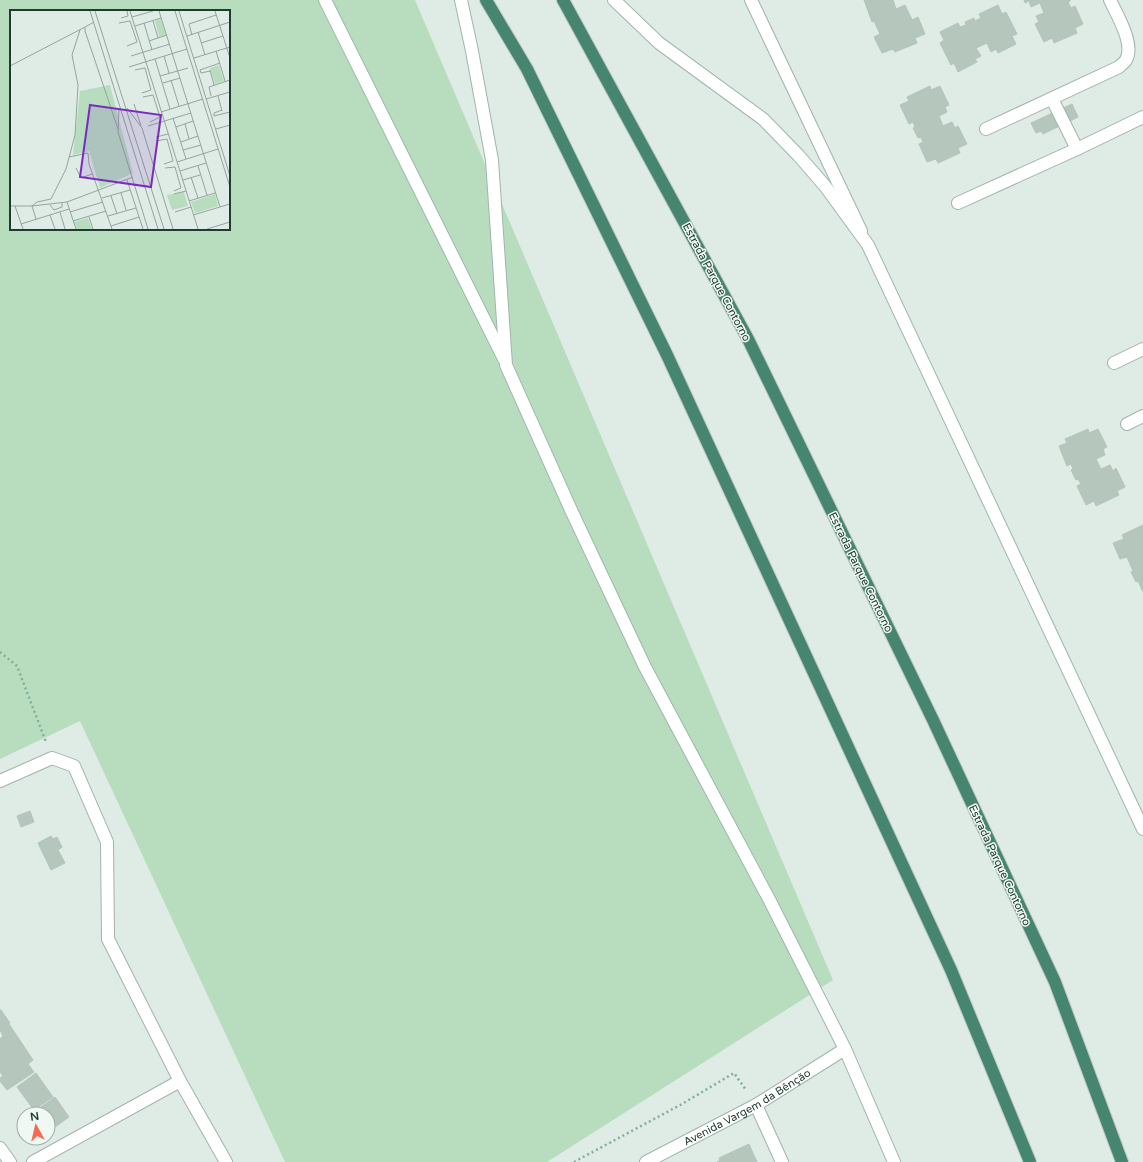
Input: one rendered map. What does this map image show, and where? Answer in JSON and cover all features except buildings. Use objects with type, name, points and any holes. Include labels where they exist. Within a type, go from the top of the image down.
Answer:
[{"type":"highway","points":[[486,0],[527,69],[670,362],[951,970],[1030,1162]]},
{"type":"highway","name":"Estrada Parque Contorno","points":[[563,0],[748,339],[933,720],[1054,982],[1122,1162]]},
{"type":"main road","points":[[325,0],[506,364],[571,510],[645,667],[770,901],[845,1049],[894,1162]]},
{"type":"main road","points":[[461,0],[492,160],[506,364]]},
{"type":"main road","points":[[614,0],[659,43],[762,119],[799,156],[825,186],[868,245]]},
{"type":"main road","points":[[751,0],[1143,829]]},
{"type":"main road","points":[[986,129],[1119,67],[1125,61],[1128,53],[1128,44],[1125,32],[1110,0]]},
{"type":"main road","points":[[1052,99],[1076,149]]},
{"type":"main road","points":[[958,203],[1143,117]]},
{"type":"main road","points":[[1114,363],[1143,349]]},
{"type":"main road","points":[[1127,424],[1143,416]]},
{"type":"main road","points":[[0,780],[52,758],[74,766],[107,842],[108,939],[180,1081],[226,1162]]},
{"type":"main road","name":"Avenida Vargem da Bênção","points":[[646,1162],[756,1105],[845,1049]]},
{"type":"main road","points":[[33,1162],[180,1081]]},
{"type":"main road","points":[[756,1105],[782,1162]]},
{"type":"main road","points":[[0,1148],[10,1162]]},
{"type":"path","points":[[0,652],[17,666],[52,758]]},
{"type":"path","points":[[574,1162],[682,1104],[734,1073],[756,1105]]},
{"type":"green space","points":[[0,0],[415,0],[833,980],[547,1162],[285,1162],[80,721],[0,759]]}]
